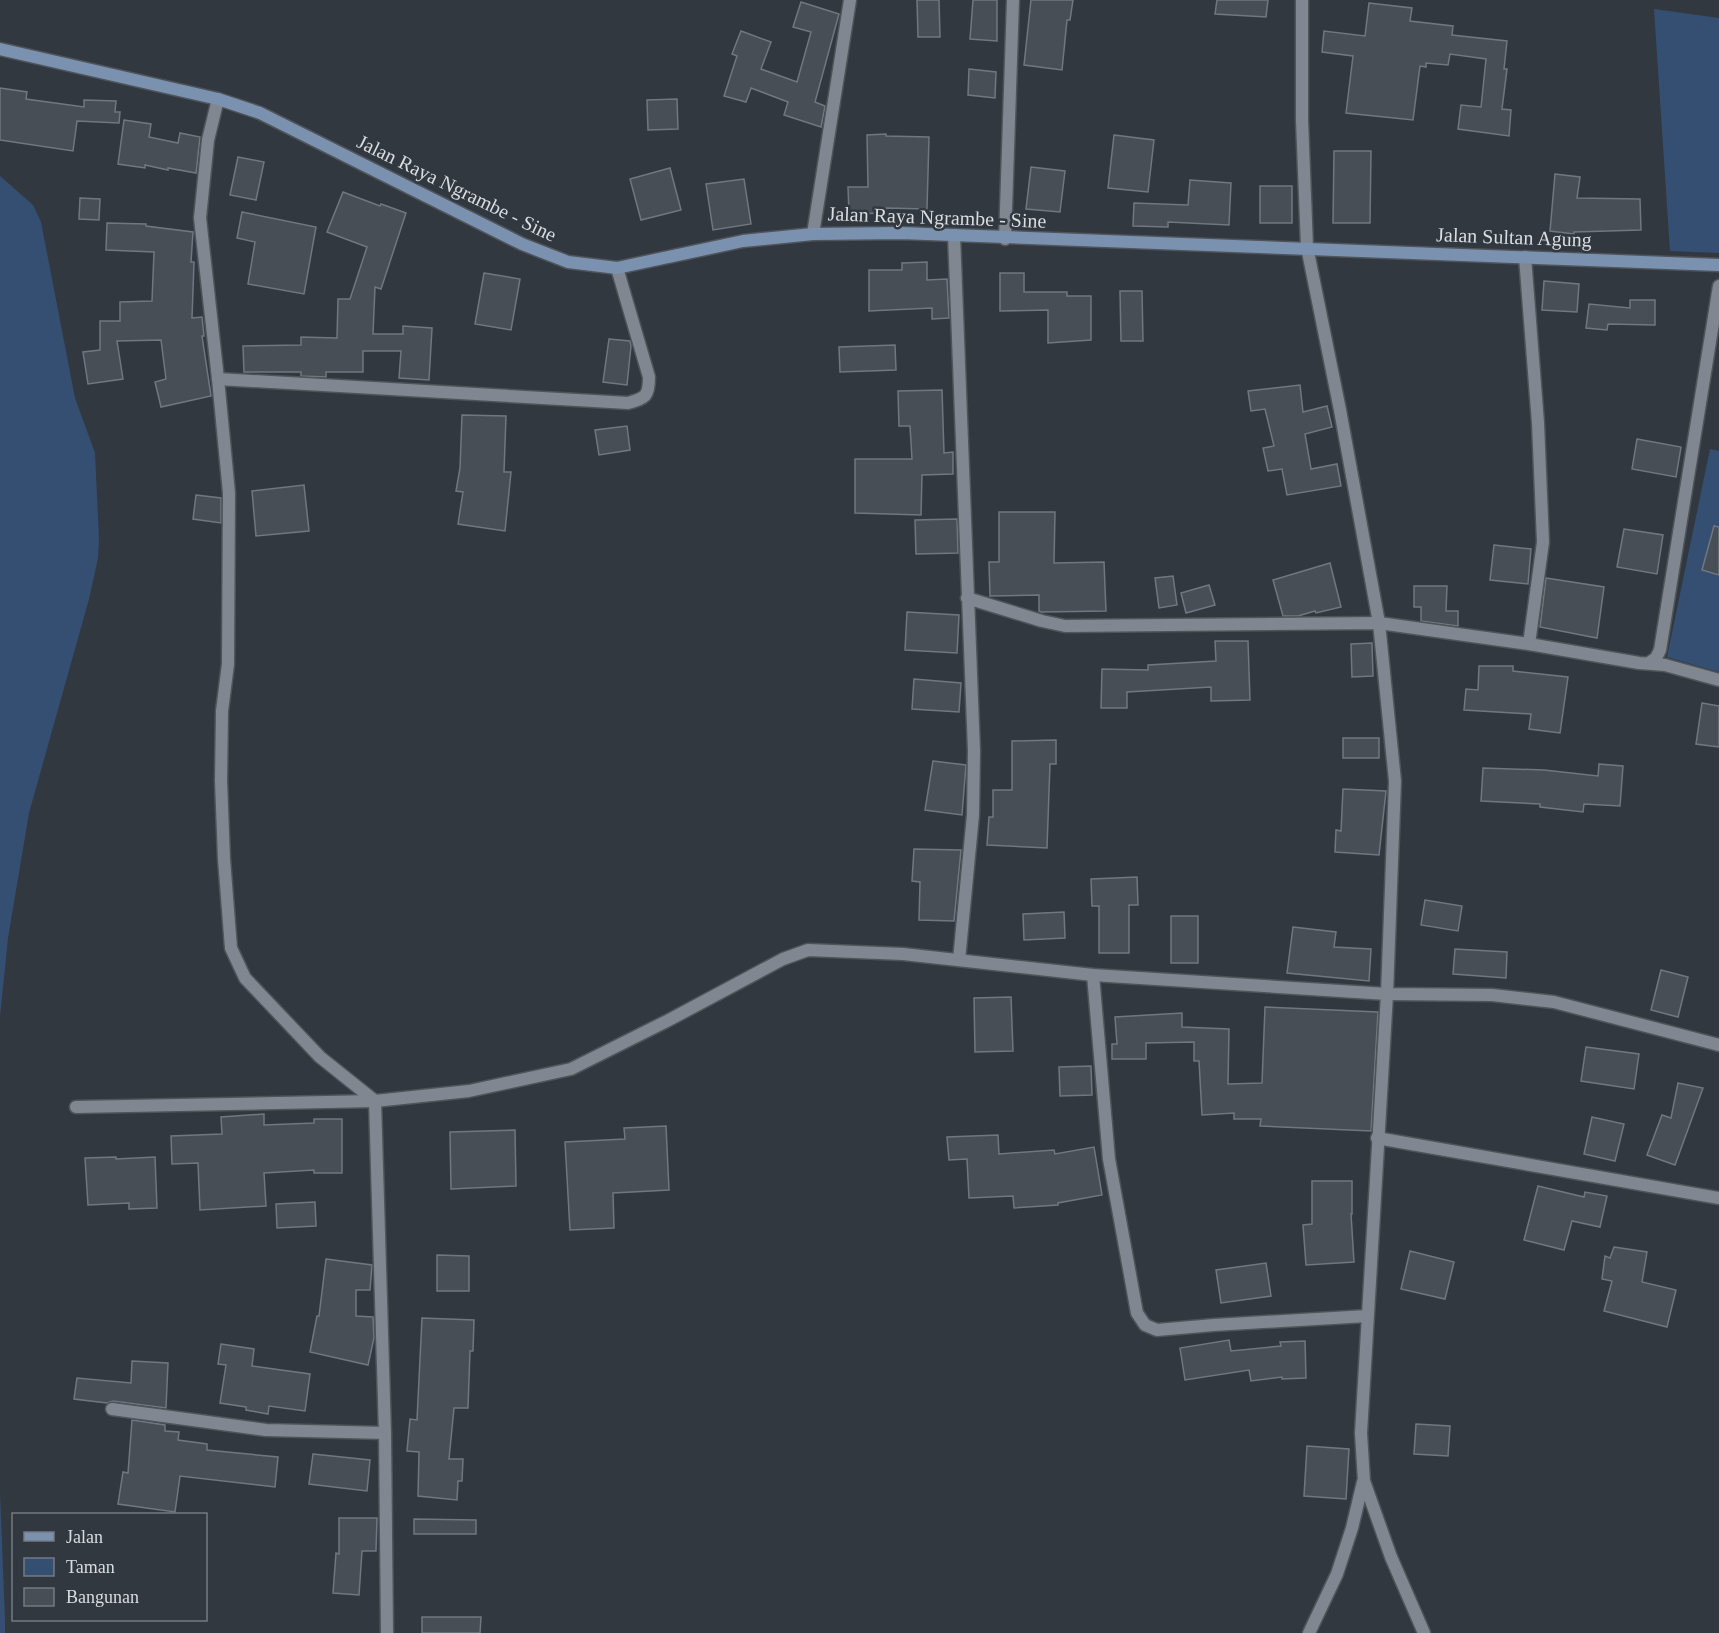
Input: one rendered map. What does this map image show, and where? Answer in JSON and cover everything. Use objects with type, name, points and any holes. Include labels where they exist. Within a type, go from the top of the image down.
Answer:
[{"type":"main road","name":"Jalan Raya Ngrambe - Sine","points":[[0,49],[218,99],[260,113],[522,244],[568,262],[617,268],[743,241],[813,234],[954,235],[1005,239],[1307,248]]},
{"type":"main road","name":"Jalan Sultan Agung","points":[[1307,248],[1719,265]]},
{"type":"street","points":[[813,234],[850,0]]},
{"type":"street","points":[[1005,239],[1013,0]]},
{"type":"street","points":[[1302,0],[1302,120],[1307,248],[1340,410],[1379,623],[1395,781],[1387,994],[1361,1433],[1364,1481],[1391,1557],[1424,1633]]},
{"type":"street","points":[[218,99],[208,140],[200,218],[229,493],[228,664],[222,711],[221,781],[231,948],[245,978],[320,1057],[375,1101],[385,1433],[387,1633]]},
{"type":"street","points":[[954,235],[974,751],[973,815],[959,960]]},
{"type":"street","points":[[1525,257],[1538,423],[1543,542],[1528,644]]},
{"type":"street","points":[[218,379],[628,404],[643,399],[649,391],[649,377],[617,268]]},
{"type":"street","points":[[1648,663],[1656,658],[1660,650],[1719,286]]},
{"type":"street","points":[[967,598],[1065,626],[1379,623],[1665,665],[1719,680]]},
{"type":"street","points":[[76,1107],[375,1101],[469,1091],[571,1069],[783,959],[808,950],[903,954],[1093,975],[1387,994],[1492,995],[1554,1002],[1719,1045]]},
{"type":"street","points":[[1093,975],[1109,1159],[1137,1313],[1145,1325],[1157,1330],[1367,1316]]},
{"type":"street","points":[[1377,1138],[1719,1198]]},
{"type":"street","points":[[112,1409],[266,1430],[385,1433]]},
{"type":"street","points":[[1309,1633],[1337,1574],[1364,1481]]},
{"type":"green space","points":[[1654,9],[1719,18],[1719,253],[1670,251]]},
{"type":"green space","points":[[0,176],[33,205],[41,222],[75,398],[95,453],[99,540],[98,558],[89,599],[29,813],[8,938],[0,1017]]},
{"type":"green space","points":[[1710,449],[1719,451],[1719,672],[1667,657]]},
{"type":"green space","points":[[0,1493],[5,1620],[5,1633],[0,1633]]},
{"type":"building","points":[[917,0],[939,0],[940,37],[918,37]]},
{"type":"building","points":[[973,0],[997,0],[997,41],[970,39]]},
{"type":"building","points":[[1031,0],[1073,0],[1070,20],[1067,20],[1062,70],[1024,65]]},
{"type":"building","points":[[1217,0],[1268,0],[1266,17],[1215,14]]},
{"type":"building","points":[[801,2],[839,14],[815,102],[825,106],[821,127],[784,115],[788,102],[751,88],[746,102],[724,96],[737,56],[732,54],[741,31],[771,42],[761,69],[797,82],[811,32],[793,27]]},
{"type":"building","points":[[1369,3],[1412,8],[1410,21],[1453,26],[1452,35],[1507,41],[1504,69],[1507,69],[1502,109],[1511,110],[1509,136],[1458,129],[1461,105],[1481,107],[1486,59],[1450,54],[1448,65],[1426,63],[1426,67],[1420,66],[1413,120],[1346,113],[1353,56],[1322,52],[1324,31],[1365,36]]},
{"type":"building","points":[[969,69],[996,72],[995,98],[968,95]]},
{"type":"building","points":[[0,88],[27,92],[26,99],[84,107],[84,100],[116,101],[115,112],[120,112],[119,123],[77,121],[73,151],[0,140]]},
{"type":"building","points":[[677,99],[678,129],[648,130],[647,100]]},
{"type":"building","points":[[124,120],[151,124],[149,137],[178,143],[180,133],[200,137],[196,173],[145,165],[145,168],[118,164]]},
{"type":"building","points":[[886,134],[886,136],[929,137],[927,209],[886,208],[886,213],[849,214],[848,187],[868,187],[867,135]]},
{"type":"building","points":[[1114,135],[1154,140],[1148,192],[1108,188]]},
{"type":"building","points":[[1334,151],[1371,151],[1370,223],[1333,223]]},
{"type":"building","points":[[238,157],[264,162],[256,200],[230,195]]},
{"type":"building","points":[[1031,167],[1065,171],[1060,212],[1026,209]]},
{"type":"building","points":[[670,168],[681,210],[641,220],[630,179]]},
{"type":"building","points":[[1555,174],[1580,177],[1577,198],[1640,199],[1641,230],[1574,232],[1574,234],[1550,231]]},
{"type":"building","points":[[744,179],[751,224],[713,230],[706,184]]},
{"type":"building","points":[[1190,180],[1231,183],[1229,225],[1168,222],[1168,227],[1133,226],[1134,203],[1188,205]]},
{"type":"building","points":[[1260,186],[1292,186],[1292,223],[1260,223]]},
{"type":"building","points":[[343,192],[406,213],[381,289],[375,287],[373,334],[403,334],[403,326],[432,328],[429,380],[399,378],[401,351],[363,351],[363,372],[326,372],[326,377],[301,376],[301,372],[244,372],[243,346],[301,345],[301,337],[337,338],[338,299],[350,299],[367,247],[327,232]]},
{"type":"building","points":[[80,198],[100,199],[99,220],[79,219]]},
{"type":"building","points":[[242,212],[316,227],[304,294],[248,284],[255,242],[237,238]]},
{"type":"building","points":[[107,223],[146,224],[146,226],[193,232],[192,318],[202,317],[204,336],[202,336],[211,396],[161,407],[155,382],[166,379],[161,340],[117,341],[123,379],[88,384],[83,352],[100,350],[100,321],[120,321],[120,302],[152,301],[154,252],[106,250]]},
{"type":"building","points":[[927,262],[927,280],[947,279],[949,318],[932,319],[932,308],[869,311],[869,270],[902,270],[902,263]]},
{"type":"building","points":[[484,273],[520,279],[511,330],[475,324]]},
{"type":"building","points":[[1000,273],[1024,273],[1024,292],[1067,292],[1067,296],[1091,296],[1091,340],[1048,343],[1048,310],[1000,311]]},
{"type":"building","points":[[1544,281],[1579,284],[1577,312],[1542,310]]},
{"type":"building","points":[[1120,291],[1142,291],[1143,341],[1121,341]]},
{"type":"building","points":[[1630,300],[1655,300],[1655,325],[1608,324],[1607,330],[1586,328],[1589,304],[1630,308]]},
{"type":"building","points":[[609,339],[630,341],[627,385],[603,382]]},
{"type":"building","points":[[895,345],[896,370],[840,372],[839,347]]},
{"type":"building","points":[[1300,385],[1303,412],[1327,406],[1332,427],[1305,434],[1311,469],[1337,464],[1341,486],[1287,495],[1282,469],[1268,471],[1263,448],[1274,446],[1265,409],[1251,411],[1248,391]]},
{"type":"building","points":[[942,390],[944,453],[953,452],[953,474],[922,475],[921,515],[855,513],[855,459],[912,459],[910,426],[899,426],[898,391]]},
{"type":"building","points":[[462,415],[506,416],[504,472],[511,472],[505,531],[458,524],[463,492],[456,491],[460,468]]},
{"type":"building","points":[[627,426],[630,450],[599,455],[595,430]]},
{"type":"building","points":[[1637,439],[1681,447],[1676,477],[1632,469]]},
{"type":"building","points":[[304,485],[309,531],[256,536],[252,491]]},
{"type":"building","points":[[196,495],[221,498],[221,523],[193,519]]},
{"type":"building","points":[[999,512],[1055,512],[1054,563],[1104,562],[1106,611],[1041,612],[1039,611],[1039,595],[990,596],[989,562],[999,562]]},
{"type":"building","points":[[957,519],[958,553],[916,554],[915,520]]},
{"type":"building","points":[[1714,526],[1719,527],[1719,575],[1702,570]]},
{"type":"building","points":[[1624,529],[1663,535],[1657,574],[1617,567]]},
{"type":"building","points":[[1494,545],[1531,549],[1528,584],[1490,580]]},
{"type":"building","points":[[1330,563],[1341,607],[1298,616],[1283,616],[1273,580]]},
{"type":"building","points":[[1173,576],[1177,605],[1159,608],[1155,578]]},
{"type":"building","points":[[1546,578],[1604,587],[1597,638],[1540,627]]},
{"type":"building","points":[[1209,585],[1215,605],[1186,613],[1181,593]]},
{"type":"building","points":[[1414,586],[1447,586],[1446,611],[1458,611],[1458,626],[1421,621],[1421,607],[1414,607]]},
{"type":"building","points":[[907,612],[959,615],[957,653],[905,650]]},
{"type":"building","points":[[1215,641],[1248,641],[1250,700],[1211,701],[1211,687],[1127,692],[1127,708],[1101,708],[1102,669],[1148,670],[1148,665],[1216,661]]},
{"type":"building","points":[[1372,643],[1373,676],[1352,677],[1351,644]]},
{"type":"building","points":[[1479,666],[1513,666],[1513,671],[1568,677],[1560,733],[1529,729],[1531,714],[1464,710],[1466,689],[1478,690]]},
{"type":"building","points":[[914,679],[961,683],[959,712],[912,709]]},
{"type":"building","points":[[1702,703],[1719,706],[1719,747],[1696,744]]},
{"type":"building","points":[[1343,738],[1379,738],[1379,758],[1343,758]]},
{"type":"building","points":[[1056,740],[1056,764],[1050,764],[1047,848],[987,845],[989,817],[993,817],[993,790],[1012,790],[1012,741]]},
{"type":"building","points":[[933,761],[966,765],[962,815],[925,810]]},
{"type":"building","points":[[1599,764],[1623,766],[1620,806],[1584,804],[1583,812],[1540,807],[1540,804],[1481,801],[1483,768],[1544,770],[1598,776]]},
{"type":"building","points":[[1343,789],[1386,791],[1379,855],[1335,852],[1336,830],[1341,831]]},
{"type":"building","points":[[914,849],[961,850],[954,921],[919,920],[920,882],[912,881]]},
{"type":"building","points":[[1137,877],[1138,905],[1129,905],[1129,953],[1099,953],[1099,906],[1092,906],[1091,879]]},
{"type":"building","points":[[1425,900],[1462,906],[1458,931],[1421,925]]},
{"type":"building","points":[[1064,912],[1065,938],[1024,940],[1023,914]]},
{"type":"building","points":[[1171,916],[1198,916],[1198,963],[1171,963]]},
{"type":"building","points":[[1293,927],[1336,932],[1334,947],[1371,949],[1369,981],[1287,973]]},
{"type":"building","points":[[1455,949],[1507,952],[1506,978],[1453,974]]},
{"type":"building","points":[[1661,970],[1688,977],[1678,1017],[1651,1010]]},
{"type":"building","points":[[1011,997],[1013,1051],[975,1052],[974,998]]},
{"type":"building","points":[[1265,1007],[1378,1012],[1371,1131],[1260,1126],[1261,1119],[1234,1119],[1234,1113],[1202,1115],[1199,1061],[1194,1061],[1194,1042],[1146,1043],[1146,1059],[1112,1059],[1112,1044],[1117,1044],[1115,1017],[1182,1013],[1182,1027],[1229,1029],[1228,1084],[1262,1083]]},
{"type":"building","points":[[1586,1047],[1639,1054],[1634,1089],[1581,1081]]},
{"type":"building","points":[[1091,1066],[1092,1095],[1060,1096],[1059,1067]]},
{"type":"building","points":[[1678,1083],[1703,1088],[1675,1165],[1647,1155],[1662,1115],[1671,1118]]},
{"type":"building","points":[[264,1114],[264,1125],[314,1123],[314,1119],[342,1119],[342,1173],[314,1173],[314,1170],[264,1173],[266,1206],[200,1210],[198,1163],[172,1164],[171,1136],[222,1134],[221,1117]]},
{"type":"building","points":[[1592,1117],[1624,1124],[1615,1161],[1584,1154]]},
{"type":"building","points":[[666,1126],[669,1190],[613,1193],[614,1228],[570,1230],[565,1142],[625,1139],[624,1128]]},
{"type":"building","points":[[515,1130],[516,1186],[451,1189],[450,1132]]},
{"type":"building","points":[[998,1135],[999,1154],[1054,1150],[1055,1154],[1094,1147],[1102,1195],[1058,1203],[1058,1205],[1014,1208],[1013,1196],[969,1198],[967,1159],[949,1160],[947,1137]]},
{"type":"building","points":[[116,1157],[116,1159],[155,1157],[157,1208],[129,1209],[129,1203],[88,1205],[85,1158]]},
{"type":"building","points":[[1312,1181],[1352,1181],[1351,1214],[1354,1262],[1306,1265],[1303,1225],[1312,1224]]},
{"type":"building","points":[[1538,1186],[1584,1197],[1585,1192],[1607,1196],[1600,1227],[1572,1221],[1564,1250],[1524,1240]]},
{"type":"building","points":[[315,1202],[316,1226],[277,1228],[276,1204]]},
{"type":"building","points":[[1614,1247],[1647,1252],[1642,1282],[1676,1290],[1667,1327],[1604,1311],[1612,1281],[1602,1279],[1605,1256],[1610,1258]]},
{"type":"building","points":[[1410,1251],[1454,1262],[1445,1299],[1401,1289]]},
{"type":"building","points":[[437,1255],[469,1256],[469,1291],[437,1291]]},
{"type":"building","points":[[326,1259],[372,1265],[370,1290],[356,1290],[356,1316],[373,1317],[374,1338],[368,1365],[310,1352],[317,1316],[319,1316]]},
{"type":"building","points":[[1266,1263],[1271,1296],[1221,1303],[1216,1270]]},
{"type":"building","points":[[422,1318],[474,1320],[473,1351],[470,1351],[468,1408],[454,1408],[449,1459],[463,1459],[462,1481],[458,1481],[457,1500],[418,1496],[419,1452],[407,1451],[410,1419],[417,1420]]},
{"type":"building","points":[[1229,1340],[1231,1351],[1281,1346],[1280,1342],[1305,1341],[1306,1378],[1282,1379],[1282,1377],[1251,1381],[1249,1370],[1185,1380],[1180,1348]]},
{"type":"building","points":[[221,1344],[254,1349],[252,1366],[310,1374],[305,1411],[269,1406],[268,1414],[246,1410],[246,1407],[220,1403],[226,1365],[218,1364]]},
{"type":"building","points":[[132,1361],[168,1363],[166,1408],[113,1401],[107,1403],[74,1399],[77,1378],[131,1383]]},
{"type":"building","points":[[132,1420],[165,1425],[165,1431],[179,1432],[178,1440],[207,1444],[207,1450],[278,1457],[275,1487],[180,1476],[175,1512],[118,1504],[123,1472],[128,1473]]},
{"type":"building","points":[[1416,1424],[1450,1426],[1448,1456],[1414,1454]]},
{"type":"building","points":[[1307,1446],[1349,1449],[1346,1499],[1304,1496]]},
{"type":"building","points":[[313,1454],[370,1460],[367,1491],[309,1484]]},
{"type":"building","points":[[339,1518],[377,1518],[376,1551],[362,1551],[359,1595],[333,1593],[336,1553],[339,1554]]},
{"type":"building","points":[[414,1519],[476,1520],[476,1534],[414,1534]]},
{"type":"building","points":[[422,1617],[481,1617],[480,1633],[422,1633]]}]
